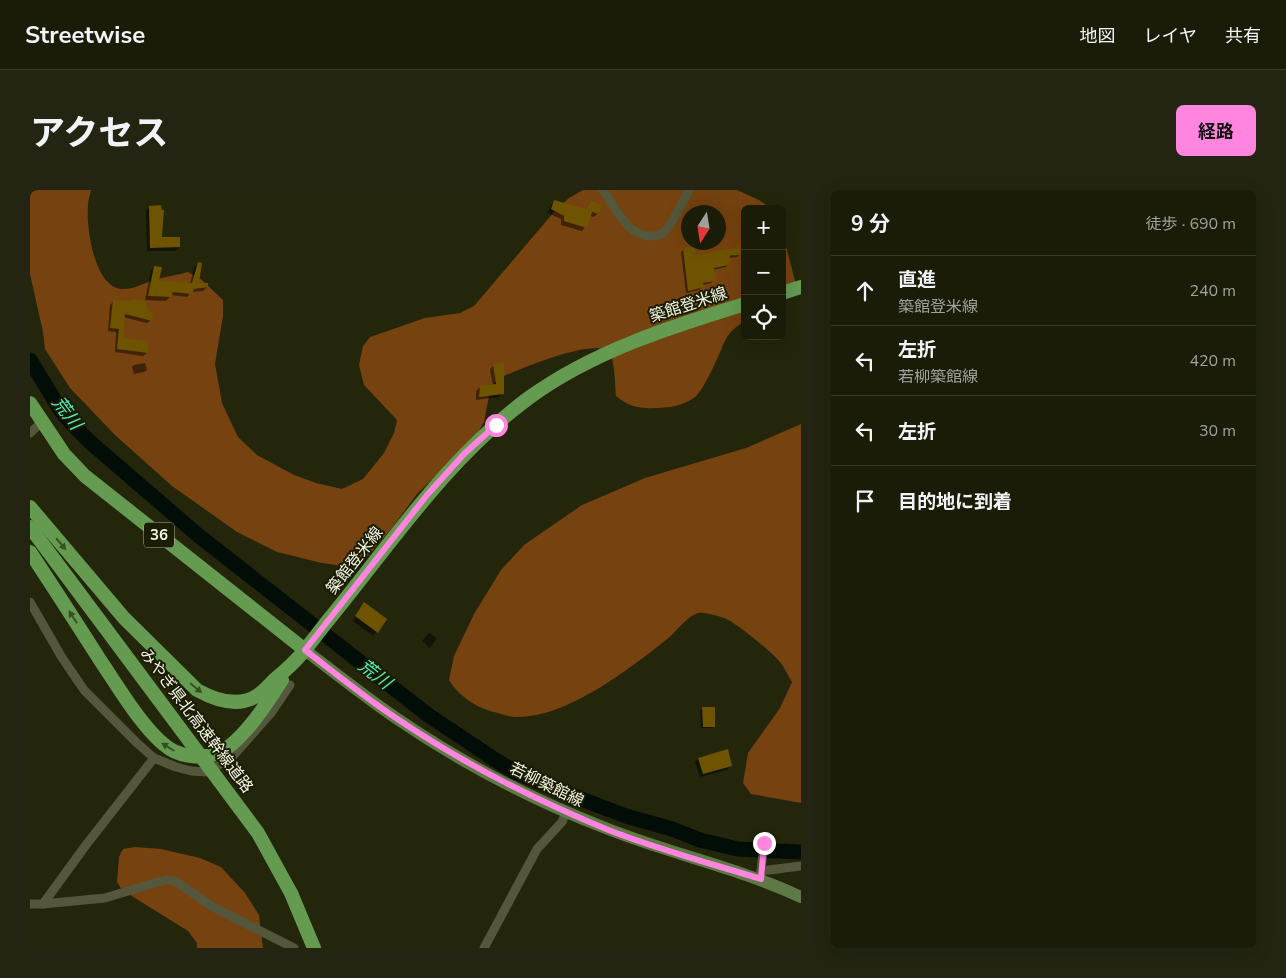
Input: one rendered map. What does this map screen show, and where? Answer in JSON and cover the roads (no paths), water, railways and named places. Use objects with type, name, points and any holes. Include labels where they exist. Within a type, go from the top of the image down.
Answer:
[{"type":"main road","points":[[786,292],[801,287]]},
{"type":"main road","name":"築館登米線","points":[[294,663],[427,495],[464,454],[530,397],[568,373],[605,354],[688,322],[741,305]]},
{"type":"main road","name":"36","points":[[30,403],[64,454],[86,476],[308,646]]},
{"type":"main road","points":[[30,507],[124,618],[197,690],[210,698],[226,701],[243,701],[257,696],[294,663]]},
{"type":"main road","name":"みやぎ県北高速幹線道路","points":[[30,527],[258,832],[291,893],[314,948]]},
{"type":"main road","points":[[30,552],[124,697],[160,742],[171,750],[193,757],[208,756],[218,753],[229,746],[240,737],[265,706],[294,663]]},
{"type":"main road","name":"若柳築館線","points":[[308,646],[371,701],[441,747],[527,794],[566,812],[652,845],[761,872],[801,897]]},
{"type":"street","points":[[603,190],[624,222],[634,232],[649,236],[659,236],[666,230],[689,190]]},
{"type":"street","points":[[30,433],[42,422]]},
{"type":"street","points":[[30,602],[61,656],[84,690],[137,744],[154,758],[191,771],[207,772],[232,757],[271,713],[290,685]]},
{"type":"street","points":[[43,904],[154,758]]},
{"type":"street","points":[[484,948],[538,849],[562,822],[566,812]]},
{"type":"street","points":[[764,843],[761,872],[801,866]]},
{"type":"street","points":[[30,904],[105,898],[166,880],[175,880],[213,907],[294,948]]},
{"type":"waterway","name":"荒川","points":[[30,360],[61,411],[72,424],[90,442],[199,536],[428,715],[494,759],[515,772],[581,799],[700,840],[738,849],[801,852]]}]
